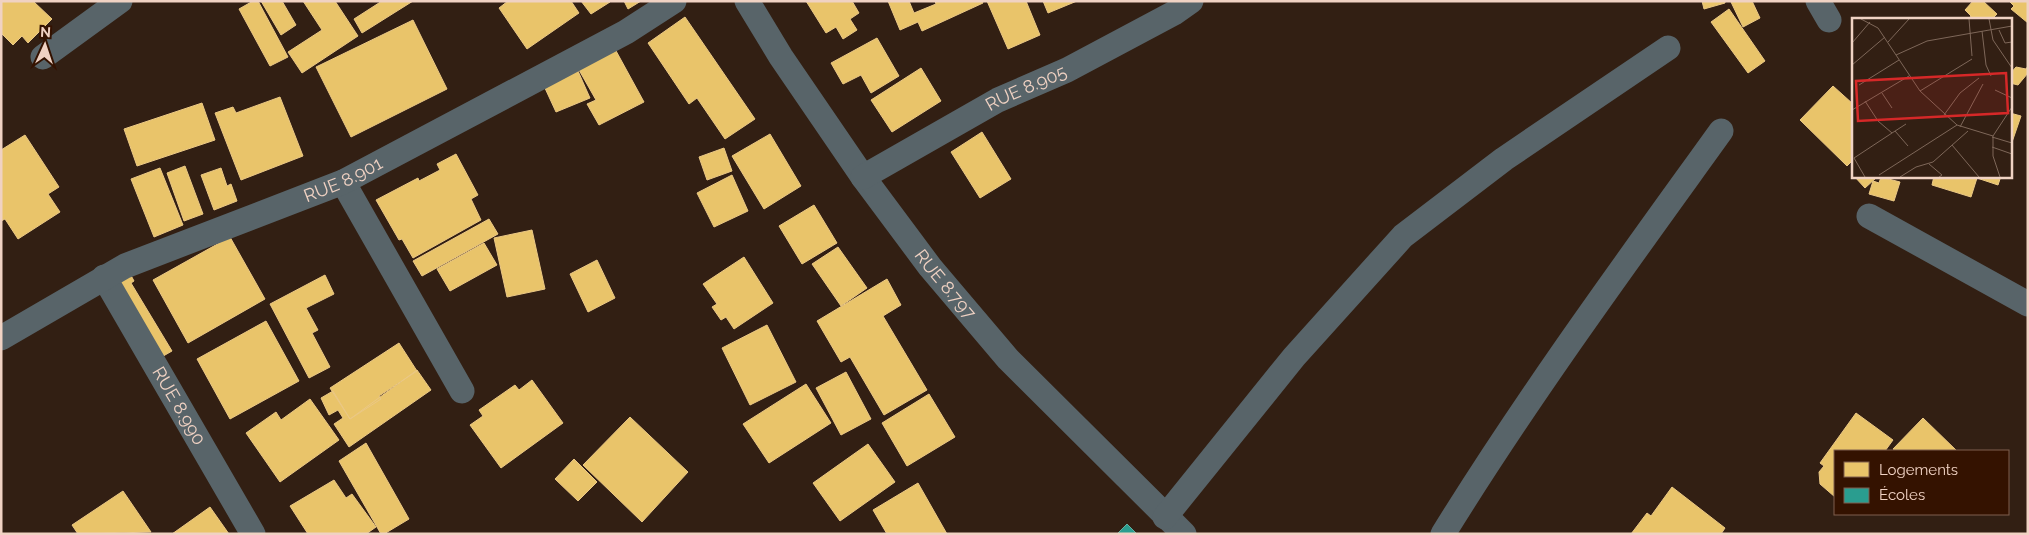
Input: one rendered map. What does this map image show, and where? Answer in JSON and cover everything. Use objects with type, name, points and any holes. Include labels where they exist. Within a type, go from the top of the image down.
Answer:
[{"type":"street","points":[[43,57],[120,1]]},
{"type":"street","name":"RUE 8.901","points":[[1,338],[125,266],[343,182],[626,32],[674,1]]},
{"type":"street","name":"RUE 8.797","points":[[747,1],[781,57],[863,177],[930,267],[1008,359],[1184,534]]},
{"type":"street","name":"RUE 8.905","points":[[863,177],[998,100],[1067,70],[1174,13],[1191,1]]},
{"type":"street","points":[[1165,517],[1294,357],[1403,236],[1504,159],[1668,48]]},
{"type":"street","points":[[1443,534],[1498,447],[1613,281],[1721,131]]},
{"type":"street","points":[[343,182],[462,390]]},
{"type":"street","points":[[1869,216],[2028,304]]},
{"type":"street","name":"RUE 8.990","points":[[104,277],[253,534]]},
{"type":"building: Logements","points":[[1,1],[33,1],[52,19],[28,43],[22,36],[13,45],[1,33]]},
{"type":"building: Logements","points":[[253,1],[258,1],[288,57],[270,66],[239,9]]},
{"type":"building: Logements","points":[[261,1],[282,1],[296,25],[281,35]]},
{"type":"building: Logements","points":[[303,1],[335,1],[358,36],[302,73],[288,52],[322,30]]},
{"type":"building: Logements","points":[[382,1],[413,1],[362,33],[354,19]]},
{"type":"building: Logements","points":[[508,1],[571,1],[579,13],[527,49],[499,8]]},
{"type":"building: Logements","points":[[581,1],[610,1],[610,2],[591,14]]},
{"type":"building: Logements","points":[[624,1],[641,1],[628,9]]},
{"type":"building: Logements","points":[[806,1],[852,1],[859,13],[850,19],[857,30],[843,39],[836,27],[826,33]]},
{"type":"building: Logements","points":[[888,1],[909,1],[914,13],[936,4],[935,1],[982,1],[983,3],[922,31],[918,22],[900,30]]},
{"type":"building: Logements","points":[[987,1],[1026,1],[1040,35],[1008,49]]},
{"type":"building: Logements","points":[[1043,1],[1077,1],[1048,13]]},
{"type":"building: Logements","points":[[1702,1],[1725,1],[1725,3],[1704,9]]},
{"type":"building: Logements","points":[[1752,1],[1760,18],[1743,27],[1731,2]]},
{"type":"building: Logements","points":[[1973,1],[1983,1],[1997,14],[1993,18],[1970,18],[1971,16],[1965,10]]},
{"type":"building: Logements","points":[[2009,1],[2028,1],[2028,23],[2011,9],[2014,6]]},
{"type":"building: Logements","points":[[1729,9],[1765,61],[1748,73],[1711,22]]},
{"type":"building: Logements","points":[[685,17],[755,119],[725,139],[697,98],[689,104],[648,43]]},
{"type":"building: Logements","points":[[413,20],[447,89],[351,137],[316,67]]},
{"type":"building: Logements","points":[[877,38],[899,76],[871,93],[861,75],[843,84],[831,63]]},
{"type":"building: Logements","points":[[615,49],[644,102],[599,125],[587,104],[596,100],[579,70]]},
{"type":"building: Logements","points":[[2028,66],[2028,73],[2018,85],[2012,84],[2012,72],[2016,67],[2026,69]]},
{"type":"building: Logements","points":[[921,68],[941,101],[892,132],[871,100]]},
{"type":"building: Logements","points":[[578,71],[590,98],[556,112],[544,86]]},
{"type":"building: Logements","points":[[1833,86],[1852,103],[1852,161],[1847,166],[1800,120]]},
{"type":"building: Logements","points":[[280,97],[303,156],[241,180],[215,113],[233,107],[236,113]]},
{"type":"building: Logements","points":[[202,103],[215,140],[137,166],[124,129]]},
{"type":"building: Logements","points":[[2012,114],[2021,116],[2012,142]]},
{"type":"building: Logements","points":[[982,132],[1011,179],[980,198],[951,152]]},
{"type":"building: Logements","points":[[770,134],[801,186],[764,209],[732,156]]},
{"type":"building: Logements","points":[[25,135],[59,187],[48,194],[60,212],[18,239],[5,219],[1,221],[1,150]]},
{"type":"building: Logements","points":[[724,148],[732,171],[707,180],[699,157]]},
{"type":"building: Logements","points":[[456,154],[478,195],[471,199],[481,220],[413,258],[402,239],[399,240],[376,200],[418,178],[419,181],[440,170],[437,164]]},
{"type":"building: Logements","points":[[185,166],[203,214],[184,221],[167,173]]},
{"type":"building: Logements","points":[[160,168],[183,225],[154,237],[131,179]]},
{"type":"building: Logements","points":[[221,168],[227,186],[231,184],[237,201],[214,210],[201,175]]},
{"type":"building: Logements","points":[[732,175],[748,211],[714,227],[697,193]]},
{"type":"building: Logements","points":[[1856,178],[1876,178],[1865,188]]},
{"type":"building: Logements","points":[[1881,178],[1900,182],[1894,201],[1869,194],[1873,181],[1879,183]]},
{"type":"building: Logements","points":[[1934,178],[1977,178],[1971,197],[1932,185]]},
{"type":"building: Logements","points":[[1977,178],[2000,178],[1998,185]]},
{"type":"building: Logements","points":[[814,205],[837,243],[802,264],[779,226]]},
{"type":"building: Logements","points":[[489,219],[498,234],[422,276],[413,261]]},
{"type":"building: Logements","points":[[532,230],[545,289],[507,297],[494,238]]},
{"type":"building: Logements","points":[[230,237],[265,299],[188,343],[153,280]]},
{"type":"building: Logements","points":[[484,243],[497,265],[450,291],[437,269]]},
{"type":"building: Logements","points":[[838,247],[867,288],[841,306],[812,264]]},
{"type":"building: Logements","points":[[744,257],[773,303],[734,329],[726,317],[721,320],[712,307],[717,304],[703,284]]},
{"type":"building: Logements","points":[[597,260],[615,298],[588,312],[570,274]]},
{"type":"building: Logements","points":[[127,268],[134,281],[131,283],[172,351],[158,359],[116,285]]},
{"type":"building: Logements","points":[[325,275],[334,294],[306,308],[318,330],[312,333],[330,367],[309,378],[270,304]]},
{"type":"building: Logements","points":[[887,279],[901,305],[883,316],[927,390],[884,415],[850,357],[841,362],[817,321]]},
{"type":"building: Logements","points":[[266,321],[299,381],[230,419],[197,359]]},
{"type":"building: Logements","points":[[767,325],[796,382],[750,405],[722,348]]},
{"type":"building: Logements","points":[[399,343],[417,371],[379,396],[381,399],[350,419],[330,388]]},
{"type":"building: Logements","points":[[417,370],[431,390],[349,447],[334,424],[343,418],[338,410],[329,415],[321,398],[333,391],[350,419]]},
{"type":"building: Logements","points":[[846,372],[871,419],[841,435],[816,388]]},
{"type":"building: Logements","points":[[532,380],[563,423],[501,468],[470,425],[483,416],[479,410],[515,385],[519,390]]},
{"type":"building: Logements","points":[[806,384],[831,423],[769,463],[743,424]]},
{"type":"building: Logements","points":[[929,394],[955,437],[907,466],[882,423]]},
{"type":"building: Logements","points":[[310,399],[339,440],[280,482],[246,433],[276,412],[281,420]]},
{"type":"building: Logements","points":[[1856,413],[1893,440],[1886,450],[1834,450],[1834,496],[1820,484],[1819,472],[1824,466],[1820,463]]},
{"type":"building: Logements","points":[[630,417],[688,472],[642,522],[583,465]]},
{"type":"building: Logements","points":[[1923,418],[1956,450],[1894,450],[1893,449]]},
{"type":"building: Logements","points":[[366,443],[409,519],[384,534],[381,534],[339,461]]},
{"type":"building: Logements","points":[[868,444],[895,482],[840,521],[813,483]]},
{"type":"building: Logements","points":[[574,459],[597,482],[578,501],[555,479]]},
{"type":"building: Logements","points":[[334,480],[346,498],[352,494],[376,527],[366,534],[308,534],[290,506]]},
{"type":"building: Logements","points":[[918,483],[947,534],[887,534],[873,510]]},
{"type":"building: Logements","points":[[1672,487],[1725,528],[1721,534],[1631,534],[1647,513],[1651,516]]},
{"type":"building: Logements","points":[[123,491],[151,532],[78,534],[72,525]]},
{"type":"building: Logements","points":[[210,507],[229,534],[172,534]]},
{"type":"building: Écoles","points":[[1127,524],[1137,534],[1117,534]]}]
